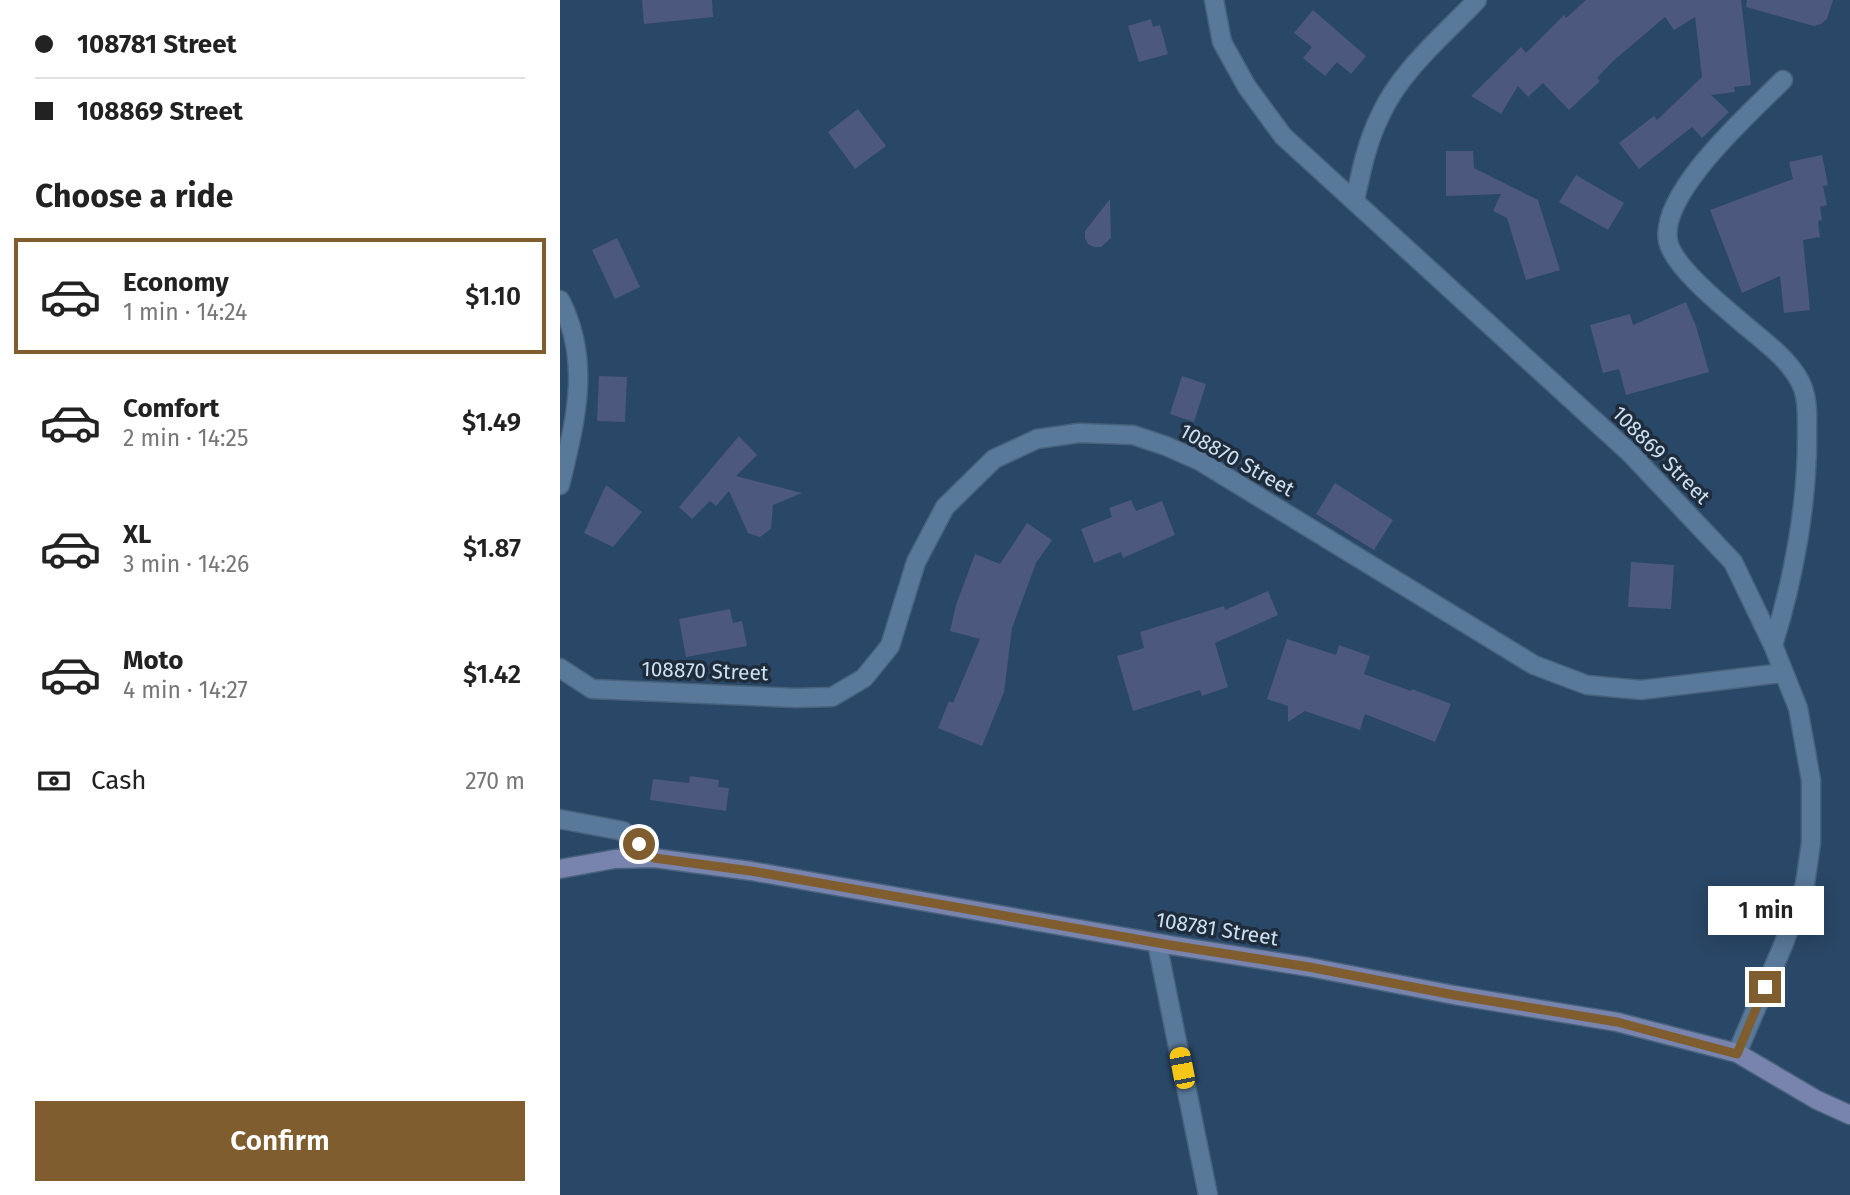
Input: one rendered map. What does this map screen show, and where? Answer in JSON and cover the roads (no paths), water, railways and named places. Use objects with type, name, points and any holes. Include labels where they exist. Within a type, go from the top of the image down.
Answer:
[{"type":"street","name":"108869 Street","points":[[1214,0],[1223,42],[1247,87],[1283,135],[1630,453],[1733,562],[1773,645],[1797,708],[1811,780],[1811,843],[1805,884],[1784,943],[1737,1054]]},
{"type":"street","points":[[1355,200],[1363,163],[1380,116],[1400,81],[1477,0]]},
{"type":"street","points":[[1773,645],[1794,570],[1807,454],[1807,401],[1797,375],[1780,355],[1708,294],[1676,258],[1668,242],[1668,226],[1677,200],[1713,150],[1783,80]]},
{"type":"street","points":[[560,300],[569,318],[579,361],[577,412],[560,485]]},
{"type":"street","name":"108870 Street","points":[[560,668],[592,689],[796,698],[832,697],[864,678],[890,646],[916,562],[945,507],[994,459],[1037,439],[1079,433],[1133,435],[1200,461],[1534,665],[1587,685],[1642,690],[1782,673]]},
{"type":"street","points":[[560,819],[623,831],[654,858]]},
{"type":"street","name":"108781 Street","points":[[560,869],[615,859],[654,858],[751,871],[1617,1022],[1737,1054],[1817,1100],[1850,1115]]},
{"type":"street","points":[[1157,943],[1208,1195]]}]
